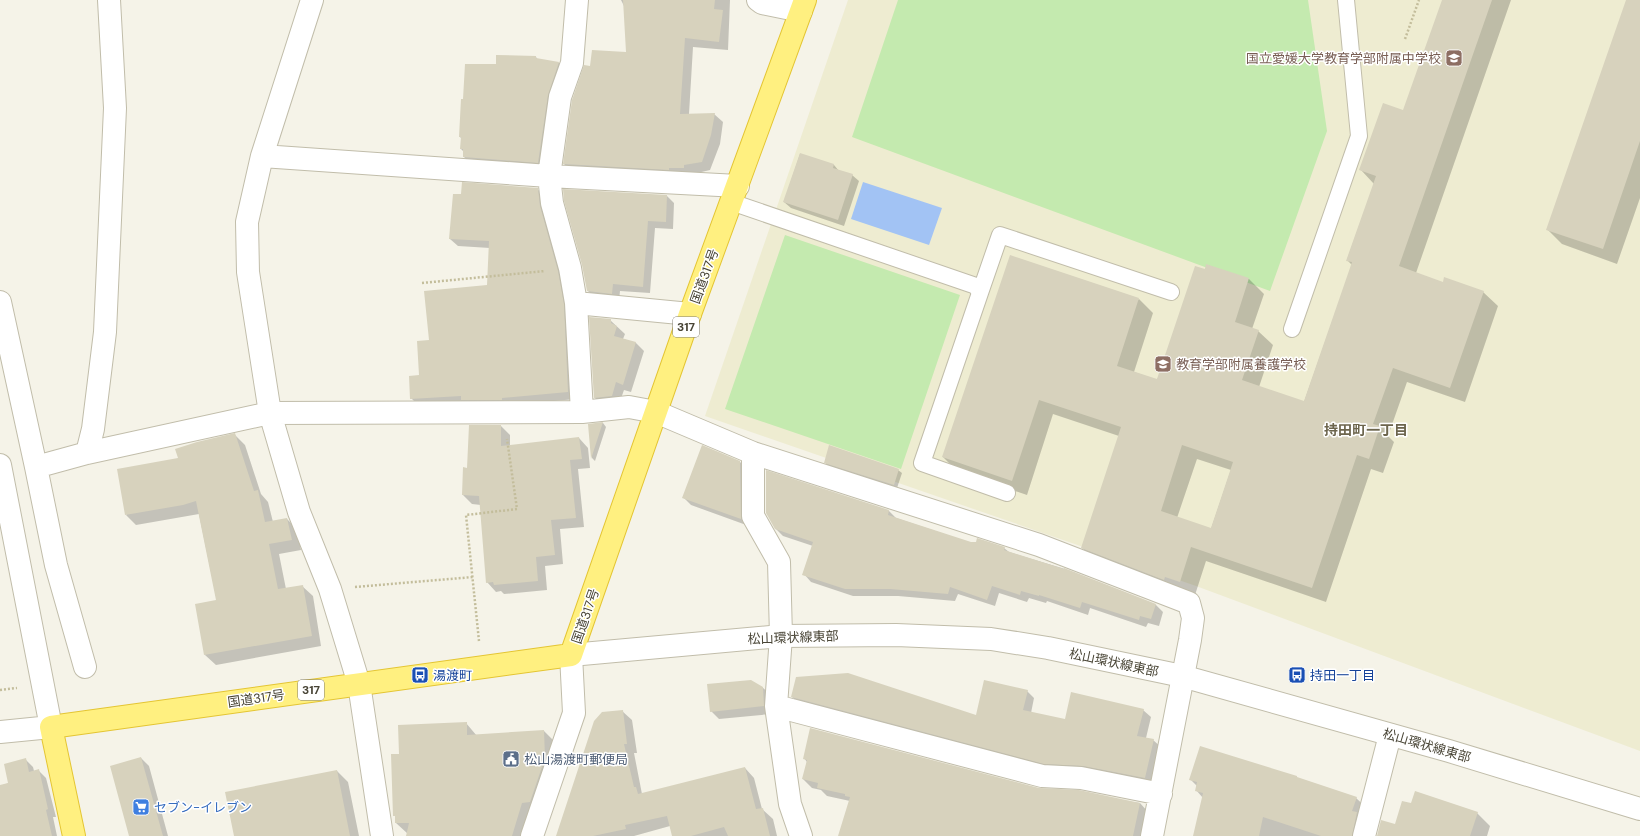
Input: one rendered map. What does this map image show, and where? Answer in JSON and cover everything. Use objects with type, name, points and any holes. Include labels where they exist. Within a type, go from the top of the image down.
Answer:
[{"type":"highway","name":"国道317号","points":[[52,727],[571,655],[690,314],[803,6]]},
{"type":"highway","points":[[52,727],[74,836]]},
{"type":"street","points":[[87,453],[94,430],[106,332],[115,108],[109,0]]},
{"type":"street","points":[[312,0],[262,156],[247,222],[248,272],[270,413],[299,512],[330,589],[359,684],[382,836]]},
{"type":"street","points":[[577,0],[572,63],[560,97],[549,176],[552,202],[570,268],[576,303],[582,412]]},
{"type":"street","points":[[758,0],[762,3],[803,6]]},
{"type":"street","points":[[262,156],[549,176],[734,194]]},
{"type":"street","points":[[0,302],[56,565],[85,667]]},
{"type":"street","points":[[576,303],[690,314]]},
{"type":"street","points":[[36,467],[87,453],[270,413],[582,412],[629,407],[656,412],[753,453],[1039,545],[1189,603],[1193,618],[1152,836]]},
{"type":"street","points":[[753,453],[753,516],[779,562],[781,636],[776,706],[790,804],[801,836]]},
{"type":"street","points":[[0,465],[52,727],[0,732]]},
{"type":"street","name":"松山環状線東部","points":[[571,655],[781,636],[896,635],[991,639],[1048,648],[1182,676],[1449,751],[1640,809]]},
{"type":"street","points":[[532,836],[574,713],[571,655]]},
{"type":"street","points":[[776,706],[1042,776],[1081,778],[1161,794]]},
{"type":"street","points":[[1364,836],[1390,735]]},
{"type":"lane","points":[[1292,329],[1359,136],[1346,0]]},
{"type":"lane","points":[[734,194],[976,286],[980,293]]},
{"type":"lane","points":[[1007,493],[922,463],[1000,235],[1171,292]]},
{"type":"path","points":[[1405,39],[1419,0]]},
{"type":"path","points":[[422,283],[570,268]]},
{"type":"path","points":[[482,667],[466,515],[517,509],[504,412]]},
{"type":"path","points":[[330,589],[472,577]]},
{"type":"shaded area","points":[[848,0],[1640,0],[1640,751],[1196,586],[705,416]]},
{"type":"green space","points":[[898,0],[1308,0],[1327,131],[1270,291],[852,137]]},
{"type":"green space","points":[[785,235],[960,295],[901,469],[725,409]]},
{"type":"water","points":[[863,182],[942,208],[929,245],[851,219]]},
{"type":"building","points":[[623,0],[715,0],[714,9],[723,10],[719,42],[685,38],[680,114],[715,113],[711,135],[702,162],[684,165],[684,168],[669,168],[669,170],[563,164],[572,100],[584,65],[590,66],[592,50],[626,52]]},
{"type":"building","points":[[1442,0],[1492,0],[1399,266],[1443,282],[1444,277],[1484,291],[1450,388],[1393,368],[1373,424],[1380,426],[1369,459],[1357,455],[1312,588],[1191,547],[1180,582],[1165,577],[1164,580],[1081,548],[1121,427],[1039,400],[1012,481],[942,457],[1010,255],[1139,298],[1117,366],[1157,379],[1195,266],[1205,269],[1206,264],[1249,278],[1235,322],[1259,330],[1242,380],[1304,401],[1352,262],[1346,261],[1376,176],[1359,170],[1383,103],[1403,110]],"holes":[[[1182,445],[1233,462],[1211,528],[1161,511]]]},
{"type":"building","points":[[1626,0],[1640,0],[1640,141],[1603,249],[1546,230]]},
{"type":"building","points":[[496,55],[536,56],[536,58],[559,62],[548,95],[538,163],[463,157],[463,149],[460,149],[461,137],[459,137],[465,64],[496,64]]},
{"type":"building","points":[[800,153],[834,164],[833,168],[853,174],[838,220],[783,202]]},
{"type":"building","points":[[462,182],[538,188],[540,206],[558,271],[564,304],[568,392],[502,398],[502,400],[461,400],[461,396],[410,399],[409,376],[419,375],[417,341],[429,340],[424,291],[487,285],[489,241],[449,239],[453,194],[461,194]]},
{"type":"building","points":[[563,189],[667,195],[666,222],[648,221],[643,287],[613,284],[612,294],[587,291],[582,265],[564,201]]},
{"type":"building","points":[[589,317],[611,319],[611,323],[617,326],[614,336],[636,342],[623,385],[616,382],[612,396],[594,398]]},
{"type":"building","points":[[603,422],[591,459],[588,424]]},
{"type":"building","points":[[469,425],[501,425],[501,446],[579,437],[582,459],[570,460],[576,518],[551,520],[555,555],[536,557],[538,581],[494,585],[493,582],[486,583],[479,496],[462,495],[463,467],[467,468]]},
{"type":"building","points":[[235,433],[254,491],[258,490],[265,522],[287,518],[292,540],[269,544],[278,589],[303,585],[312,636],[204,655],[195,604],[216,600],[196,501],[183,505],[125,515],[117,469],[178,458],[175,449]]},
{"type":"building","points":[[702,445],[740,461],[741,519],[682,498]]},
{"type":"building","points":[[829,445],[899,469],[894,485],[824,463]]},
{"type":"building","points":[[766,470],[889,510],[888,515],[971,542],[976,542],[977,538],[1005,547],[1004,550],[1064,568],[1156,604],[1151,619],[1140,616],[1139,620],[1082,602],[1080,608],[1039,595],[1021,591],[1020,595],[992,586],[987,600],[950,587],[948,594],[890,589],[845,589],[802,575],[813,542],[775,529],[766,513]]},
{"type":"building","points":[[848,673],[976,715],[984,680],[1028,690],[1023,710],[1065,719],[1071,692],[1144,709],[1137,736],[1154,739],[1145,778],[1083,766],[1044,764],[791,697],[796,677]]},
{"type":"building","points":[[751,680],[763,687],[764,706],[710,712],[707,684]]},
{"type":"building","points":[[623,710],[627,744],[624,744],[634,787],[636,787],[638,794],[745,767],[756,809],[763,808],[770,836],[728,836],[724,827],[691,836],[672,836],[667,816],[625,825],[626,829],[593,836],[556,836],[594,721],[602,712]]},
{"type":"building","points":[[467,722],[467,735],[544,730],[545,758],[530,802],[522,803],[512,836],[406,836],[409,823],[395,823],[395,816],[393,816],[391,754],[399,754],[398,725]]},
{"type":"building","points":[[810,728],[1039,788],[1079,790],[1140,803],[1133,836],[838,836],[850,797],[845,796],[845,794],[817,788],[818,783],[802,779],[807,760],[803,759]]},
{"type":"building","points":[[1200,746],[1297,776],[1357,797],[1352,811],[1357,812],[1352,836],[1321,836],[1263,817],[1259,836],[1193,836],[1203,793],[1195,791],[1197,782],[1189,780]]},
{"type":"building","points":[[141,757],[163,836],[129,836],[110,766]]},
{"type":"building","points":[[26,758],[29,772],[39,769],[48,809],[46,810],[52,836],[0,836],[0,785],[8,783],[4,764]]},
{"type":"building","points":[[337,770],[350,836],[234,836],[225,792]]},
{"type":"building","points":[[1415,791],[1478,812],[1470,836],[1377,836],[1381,820],[1395,824],[1402,801],[1411,803]]},
{"type":"place","name":"国立愛媛大学教育学部附属中学校","points":[[1454,58]]},
{"type":"place","name":"教育学部附属養護学校","points":[[1163,364]]},
{"type":"place","name":"湯渡町","points":[[420,675]]},
{"type":"place","name":"持田一丁目","points":[[1297,675]]},
{"type":"place","name":"松山湯渡町郵便局","points":[[511,759]]},
{"type":"place","name":"セブン-イレブン","points":[[141,807]]},
{"type":"district","name":"持田町一丁目","points":[[1366,430]]}]
